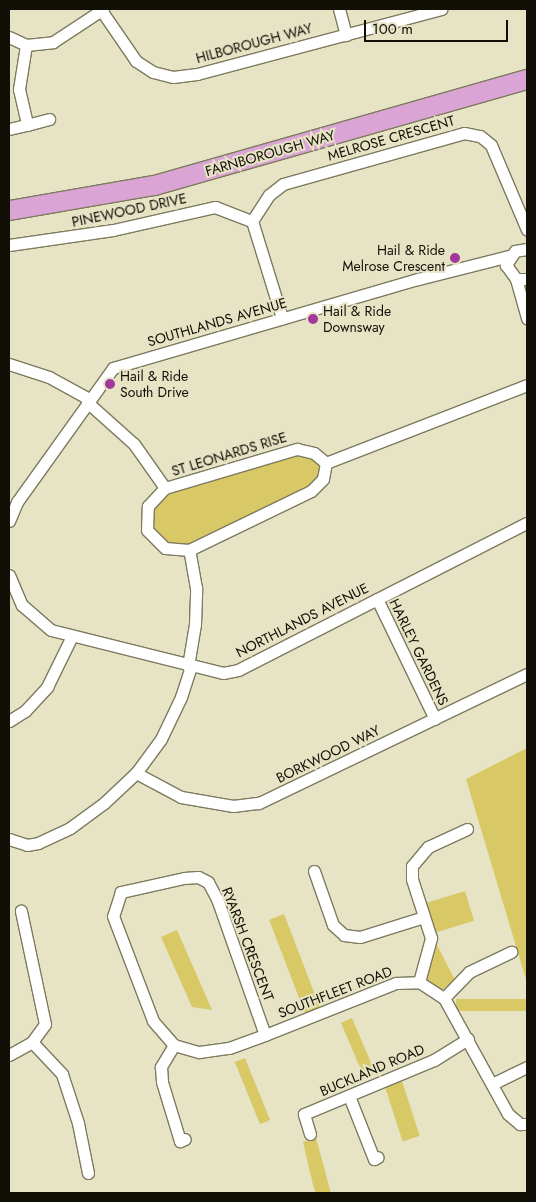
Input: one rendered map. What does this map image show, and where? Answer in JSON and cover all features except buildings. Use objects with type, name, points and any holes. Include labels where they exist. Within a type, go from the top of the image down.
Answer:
[{"type":"highway","name":"FARNBOROUGH WAY","points":[[9,210],[154,185],[527,79]]},
{"type":"street","points":[[339,9],[346,35]]},
{"type":"street","name":"HILBOROUGH WAY","points":[[102,10],[136,61],[166,76],[198,74],[441,9]]},
{"type":"street","points":[[9,37],[26,45],[53,42],[102,10]]},
{"type":"street","points":[[26,45],[18,89],[27,125]]},
{"type":"street","points":[[9,129],[49,119]]},
{"type":"street","name":"MELROSE CRESCENT","points":[[252,221],[270,196],[283,184],[464,133],[480,136],[490,145],[527,230]]},
{"type":"street","name":"PINEWOOD DRIVE","points":[[9,245],[113,230],[215,207],[252,221]]},
{"type":"street","points":[[252,221],[282,318]]},
{"type":"street","name":"SOUTHLANDS AVENUE","points":[[9,521],[13,500],[113,368],[282,318],[509,256],[515,251],[527,249]]},
{"type":"street","points":[[509,256],[506,265],[522,279],[527,318]]},
{"type":"street","points":[[9,364],[49,377],[88,400],[134,444],[165,488]]},
{"type":"street","points":[[9,838],[27,845],[38,843],[70,828],[104,803],[136,773],[161,739],[181,697],[189,666],[196,597],[188,550],[311,491],[323,479],[326,463],[527,385]]},
{"type":"street","name":"ST LEONARDS RISE","points":[[188,550],[165,548],[147,530],[148,506],[165,488],[297,449],[314,453],[326,463]]},
{"type":"street","name":"NORTHLANDS AVENUE","points":[[9,580],[35,619],[71,638],[223,673],[238,670],[527,523]]},
{"type":"street","name":"HARLEY GARDENS","points":[[377,599],[435,719]]},
{"type":"street","points":[[9,721],[25,711],[46,688],[71,638]]},
{"type":"street","name":"BORKWOOD WAY","points":[[136,773],[181,797],[233,806],[259,802],[527,674]]},
{"type":"street","points":[[467,829],[428,847],[412,866],[424,918],[431,938],[419,982],[444,998],[508,1114],[520,1124],[527,1124]]},
{"type":"street","points":[[314,871],[333,925],[344,935],[360,937],[424,918]]},
{"type":"street","name":"RYARSH CRESCENT","points":[[174,1045],[153,1021],[113,916],[122,892],[184,878],[198,877],[213,889],[266,1035]]},
{"type":"street","points":[[9,1055],[32,1042],[45,1024],[21,911]]},
{"type":"street","points":[[444,998],[469,972],[511,952]]},
{"type":"street","name":"SOUTHFLEET ROAD","points":[[174,1045],[199,1052],[229,1048],[396,983],[419,982]]},
{"type":"street","name":"BUCKLAND ROAD","points":[[310,1134],[304,1114],[434,1060],[468,1039]]},
{"type":"street","points":[[32,1042],[62,1074],[78,1123],[88,1173]]},
{"type":"street","points":[[174,1045],[161,1068],[162,1082],[180,1141],[185,1139]]},
{"type":"street","points":[[492,1084],[527,1067]]},
{"type":"street","points":[[349,1096],[374,1158],[378,1158]]},
{"type":"shaded area","points":[[298,454],[312,457],[320,465],[319,476],[308,487],[188,545],[168,544],[152,528],[153,508],[168,491]]},
{"type":"shaded area","points":[[527,748],[527,983],[466,779]]},
{"type":"shaded area","points":[[465,891],[474,921],[429,934],[420,905]]},
{"type":"shaded area","points":[[284,914],[322,1012],[307,1018],[269,920]]},
{"type":"shaded area","points":[[177,930],[212,1010],[192,1007],[161,937]]},
{"type":"shaded area","points":[[435,941],[455,980],[442,990],[425,978]]},
{"type":"shaded area","points":[[456,999],[527,999],[527,1011],[456,1011]]},
{"type":"shaded area","points":[[352,1018],[375,1073],[364,1078],[341,1023]]},
{"type":"shaded area","points":[[245,1058],[270,1120],[260,1124],[235,1062]]},
{"type":"shaded area","points":[[400,1075],[420,1136],[403,1141],[383,1081]]},
{"type":"shaded area","points":[[316,1138],[331,1193],[316,1193],[313,1185],[303,1142]]},
{"type":"place","name":"Hail & Ride Melrose Crescent","points":[[455,258]]},
{"type":"place","name":"Hail & Ride Downsway","points":[[313,319]]},
{"type":"place","name":"Hail & Ride South Drive","points":[[110,384]]}]
